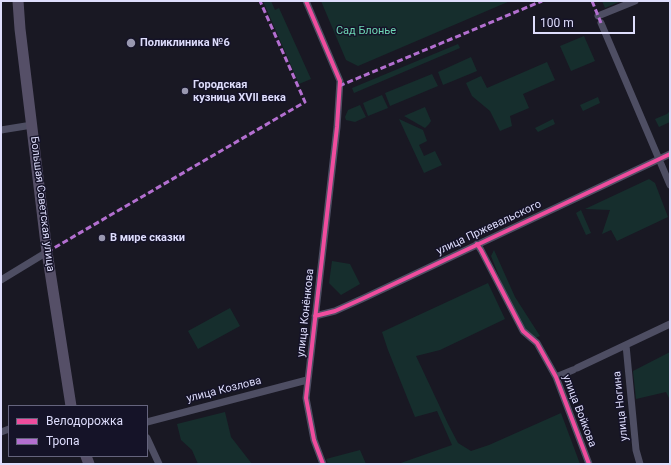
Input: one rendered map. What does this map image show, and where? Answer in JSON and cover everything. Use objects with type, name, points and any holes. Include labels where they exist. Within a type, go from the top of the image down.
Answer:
[{"type":"main road","name":"Большая Советская улица","points":[[18,1],[20,29],[47,252],[71,405]]},
{"type":"street","name":"улица Конёнкова","points":[[306,1],[340,81],[337,127],[306,398],[314,440],[323,464]]},
{"type":"street","points":[[635,1],[600,20],[670,185]]},
{"type":"street","points":[[1,130],[32,125]]},
{"type":"street","name":"улица Пржевальского","points":[[315,316],[335,311],[670,154]]},
{"type":"street","name":"улица Войкова","points":[[477,244],[523,332],[537,343],[556,377],[589,464]]},
{"type":"street","points":[[1,280],[47,252]]},
{"type":"street","points":[[556,377],[626,346],[670,324]]},
{"type":"street","name":"улица Ногина","points":[[626,346],[636,450],[640,464]]},
{"type":"street","name":"улица Козлова","points":[[148,422],[307,380]]},
{"type":"street","points":[[148,440],[159,464]]},
{"type":"green space","points":[[263,1],[271,1],[275,10],[279,8],[311,79],[299,84]]},
{"type":"green space","name":"Сад Блонье","points":[[321,1],[510,1],[358,66],[346,60]]},
{"type":"green space","points":[[602,1],[621,1],[605,8]]},
{"type":"green space","points":[[584,36],[595,61],[571,71],[560,46]]},
{"type":"green space","points":[[458,44],[460,48],[354,93],[352,88]]},
{"type":"green space","points":[[471,57],[477,71],[443,85],[438,72]]},
{"type":"green space","points":[[547,62],[555,80],[523,94],[529,108],[510,116],[512,126],[500,131],[490,111],[472,96],[466,83],[481,76],[487,88]]},
{"type":"green space","points":[[432,74],[438,86],[390,106],[385,93]]},
{"type":"green space","points":[[382,95],[388,108],[368,116],[363,103]]},
{"type":"green space","points":[[598,97],[600,103],[583,111],[580,105]]},
{"type":"green space","points":[[360,105],[366,117],[355,122],[346,120],[345,117],[348,110]]},
{"type":"green space","points":[[425,107],[431,121],[425,128],[404,116]]},
{"type":"green space","points":[[670,111],[670,122],[659,127],[655,119],[667,114]]},
{"type":"green space","points":[[399,119],[423,130],[427,141],[419,145],[424,156],[435,151],[442,165],[424,173]]},
{"type":"green space","points":[[553,119],[555,124],[538,132],[535,128]]},
{"type":"green space","points":[[649,179],[655,183],[668,217],[617,241],[611,230],[602,234],[610,210],[585,209]]},
{"type":"green space","points":[[581,210],[591,233],[586,235],[576,213]]},
{"type":"green space","points":[[494,250],[515,297],[540,336],[535,338],[524,327],[505,291],[491,256]]},
{"type":"green space","points":[[332,261],[350,264],[360,284],[341,295],[329,283]]},
{"type":"green space","points":[[488,283],[505,319],[440,350],[416,356],[448,424],[458,443],[471,451],[489,445],[561,413],[580,464],[398,464],[452,445],[437,411],[415,417],[382,332]]},
{"type":"green space","points":[[230,308],[240,326],[198,349],[188,331]]},
{"type":"green space","points":[[670,352],[670,400],[666,392],[636,399],[633,371]]},
{"type":"green space","points":[[225,412],[231,437],[252,464],[198,464],[192,450],[181,440],[177,424]]},
{"type":"green space","points":[[360,450],[366,464],[328,464],[326,459]]},
{"type":"marked path","points":[[47,252],[305,102],[260,1]]},
{"type":"marked path","points":[[339,86],[542,1]]},
{"type":"marked path","points":[[592,1],[601,23]]},
{"type":"cycle path","points":[[306,1],[340,81],[337,127],[306,398],[314,440],[323,464]]},
{"type":"cycle path","points":[[315,316],[335,311],[364,298],[670,154]]},
{"type":"cycle path","points":[[477,244],[523,331],[537,343],[556,377],[589,464]]},
{"type":"place","name":"Поликлиника №6","points":[[131,43]]},
{"type":"place","name":"Городская кузница XVII века","points":[[185,91]]},
{"type":"place","name":"В мире сказки","points":[[102,238]]}]
